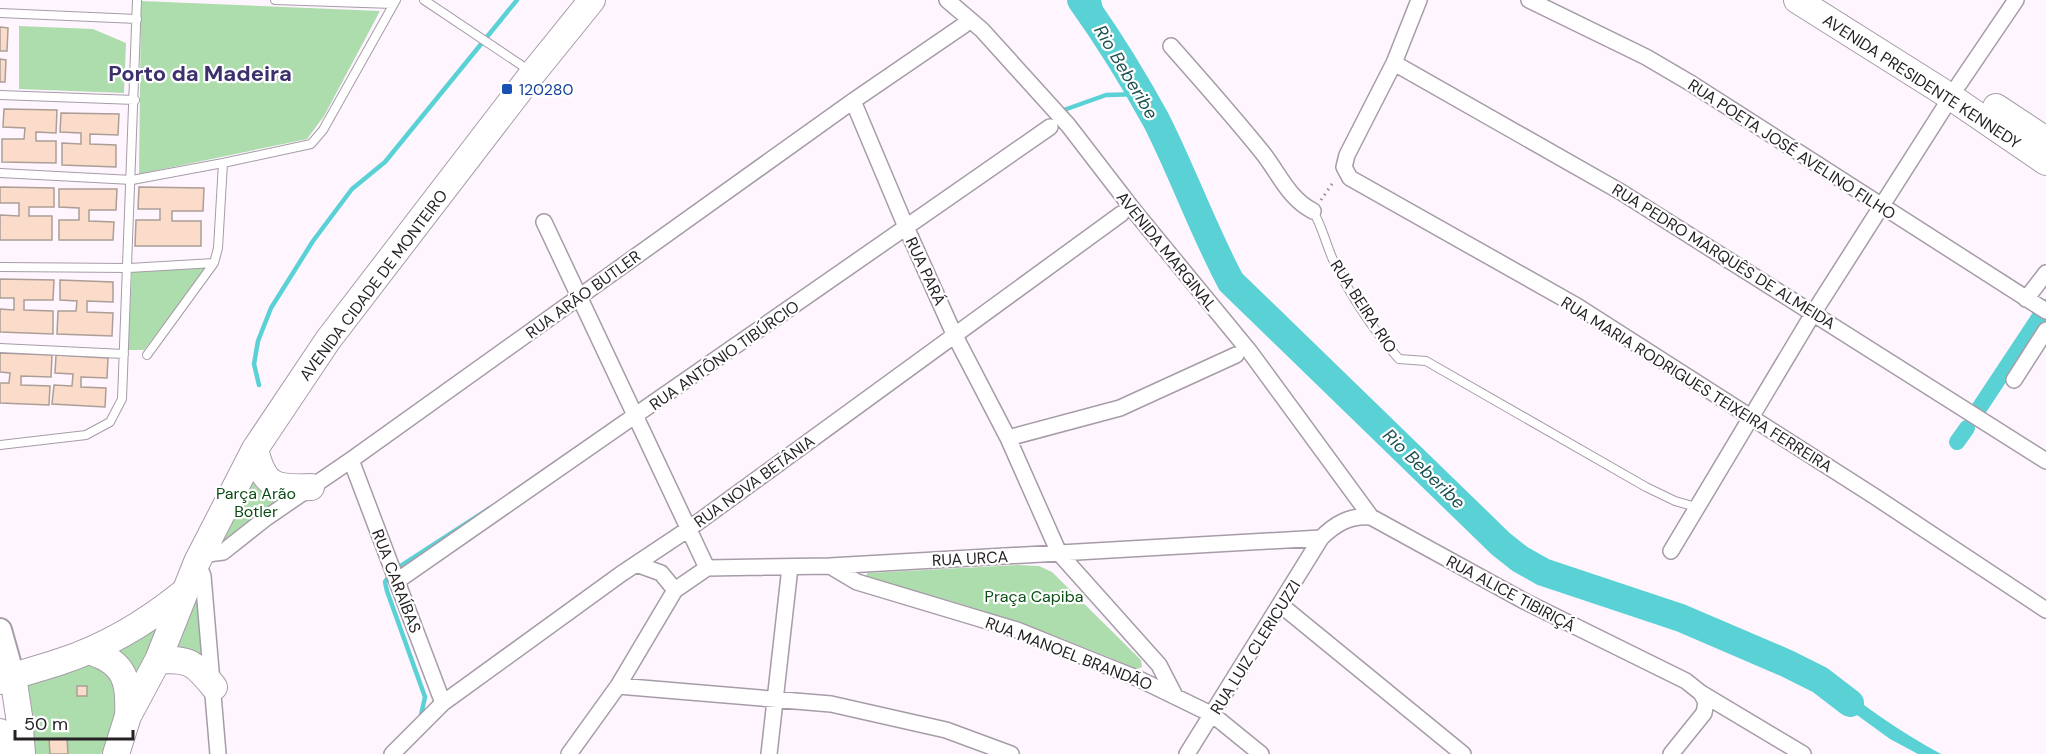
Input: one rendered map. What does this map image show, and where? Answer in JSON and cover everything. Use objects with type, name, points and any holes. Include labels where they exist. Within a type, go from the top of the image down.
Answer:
[{"type":"main road","name":"AVENIDA CIDADE DE MONTEIRO","points":[[116,754],[128,716],[158,660],[199,559],[255,449],[328,340],[533,73],[592,0]]},
{"type":"main road","name":"AVENIDA PRESIDENTE KENNEDY","points":[[1797,0],[1955,91],[2046,140]]},
{"type":"main road","name":"AVENIDA PRESIDENTE KENNEDY","points":[[1822,0],[1955,91],[2046,162]]},
{"type":"main road","points":[[255,449],[262,474],[271,483],[282,488],[311,487]]},
{"type":"main road","name":"AVENIDA CIDADE DE MONTEIRO","points":[[6,679],[89,651],[151,620],[186,590]]},
{"type":"main road","points":[[0,630],[6,679],[19,716],[22,754]]},
{"type":"main road","points":[[89,651],[106,656],[122,671],[129,694],[128,716]]},
{"type":"main road","points":[[158,660],[186,660],[192,663],[213,687]]},
{"type":"main road","points":[[0,732],[3,754]]},
{"type":"street","name":"AVENIDA MARGINAL","points":[[946,0],[982,30],[1068,125],[1135,212],[1250,352],[1371,517]]},
{"type":"street","points":[[1344,167],[1347,155],[1394,63],[1419,0]]},
{"type":"street","name":"RUA POETA JOSÉ AVELINO FILHO","points":[[1529,0],[1646,57],[2036,305]]},
{"type":"street","points":[[1671,551],[1749,418],[1881,206],[2016,0]]},
{"type":"street","name":"RUA ARÃO BUTLER","points":[[199,559],[223,552],[853,101],[964,25]]},
{"type":"street","name":"RUA BEIRA RIO","points":[[1171,46],[1265,155],[1285,187],[1303,206],[1313,211]]},
{"type":"street","name":"RUA PEDRO MARQUÊS DE ALMEIDA","points":[[1394,63],[1621,192],[1815,312],[2046,461]]},
{"type":"street","name":"RUA PARÁ","points":[[853,101],[903,221],[954,334],[1008,438],[1059,553],[1159,665],[1175,696]]},
{"type":"street","name":"RUA ANTÔNIO TIBÚRCIO","points":[[397,581],[634,418],[903,221],[1050,127]]},
{"type":"street","name":"RUA MARIA RODRIGUES TEIXEIRA FERREIRA","points":[[1344,167],[1350,178],[1360,184],[1577,306],[1874,496],[2046,610]]},
{"type":"street","name":"RUA NOVA BETÂNIA","points":[[392,754],[443,703],[636,564],[690,528],[1121,214]]},
{"type":"street","points":[[544,222],[634,418],[690,528],[706,568],[675,590],[618,686],[569,754]]},
{"type":"street","points":[[2036,305],[2046,273]]},
{"type":"street","points":[[2014,380],[2046,330]]},
{"type":"street","points":[[1008,438],[1120,408],[1236,355]]},
{"type":"street","name":"RUA CARAÍBAS","points":[[351,460],[443,703]]},
{"type":"street","points":[[1321,538],[1341,522],[1360,516],[1371,517]]},
{"type":"street","name":"RUA ALICE TIBIRIÇÁ","points":[[1371,517],[1545,612],[1686,681],[1701,693]]},
{"type":"street","name":"RUA URCA","points":[[706,568],[830,566],[1321,538]]},
{"type":"street","name":"RUA LUIZ CLERICUZZI","points":[[1187,754],[1282,606],[1321,538]]},
{"type":"street","points":[[199,559],[203,576],[218,754]]},
{"type":"street","points":[[636,564],[661,573],[675,590]]},
{"type":"street","name":"RUA MANOEL BRANDÃO","points":[[830,566],[857,582],[1017,630],[1139,679],[1213,715],[1261,754]]},
{"type":"street","points":[[769,754],[790,567]]},
{"type":"street","points":[[1282,606],[1463,754]]},
{"type":"street","points":[[618,686],[831,704],[946,730],[1011,754]]},
{"type":"street","points":[[1671,754],[1704,713],[1706,698],[1701,693]]},
{"type":"street","points":[[1701,693],[1803,754]]},
{"type":"lane","points":[[0,445],[86,435],[110,422],[122,399],[129,268],[137,0]]},
{"type":"lane","points":[[0,173],[132,180],[311,144],[323,130],[394,2],[275,0]]},
{"type":"lane","points":[[424,0],[533,73]]},
{"type":"lane","points":[[0,13],[136,19]]},
{"type":"lane","points":[[0,95],[135,100]]},
{"type":"lane","points":[[147,355],[214,263],[218,248],[223,163]]},
{"type":"lane","name":"RUA BEIRA RIO","points":[[1313,211],[1323,228],[1329,251],[1339,271],[1399,359],[1426,361],[1646,487],[1675,501],[1696,507]]},
{"type":"lane","points":[[0,267],[129,268],[214,263]]},
{"type":"lane","points":[[0,348],[124,354]]},
{"type":"path","points":[[1313,211],[1344,167]]},
{"type":"green space","points":[[141,1],[380,11],[324,116],[307,139],[139,174]]},
{"type":"green space","points":[[19,26],[93,29],[126,43],[124,93],[19,89]]},
{"type":"green space","points":[[208,266],[144,350],[128,350],[132,271]]},
{"type":"green space","name":"Parça Arão Botler","points":[[254,467],[273,496],[284,500],[222,543]]},
{"type":"green space","name":"Praça Capiba","points":[[1018,565],[1039,566],[1052,572],[1141,660],[1142,667],[1137,669],[1070,642],[971,607],[866,579],[865,576],[868,573]]},
{"type":"green space","points":[[193,602],[199,602],[209,670],[173,654]]},
{"type":"green space","points":[[168,617],[139,677],[107,649]]},
{"type":"green space","points":[[79,664],[93,664],[121,686],[110,741],[101,754],[30,754],[25,684]]},
{"type":"water","points":[[1826,675],[1882,718],[1941,754],[1918,754],[1890,739],[1817,686]]},
{"type":"building","points":[[0,27],[8,28],[7,51],[0,51]]},
{"type":"building","points":[[0,59],[6,60],[5,82],[0,82]]},
{"type":"building","points":[[4,109],[57,110],[56,133],[36,132],[36,141],[56,141],[56,163],[2,162],[2,139],[24,139],[25,128],[3,127]]},
{"type":"building","points":[[61,113],[119,114],[118,135],[90,134],[90,144],[116,145],[116,167],[62,165],[62,143],[81,144],[81,133],[60,132]]},
{"type":"building","points":[[0,187],[54,188],[54,207],[29,207],[29,216],[52,216],[52,240],[0,240],[0,215],[19,216],[19,203],[0,203]]},
{"type":"building","points":[[139,187],[204,188],[203,211],[172,211],[172,221],[201,221],[201,246],[135,246],[136,220],[160,220],[160,209],[138,209]]},
{"type":"building","points":[[59,189],[117,189],[116,210],[89,210],[89,221],[114,222],[113,240],[59,240],[59,220],[79,220],[79,208],[59,207]]},
{"type":"building","points":[[0,279],[54,280],[53,300],[24,300],[24,310],[53,311],[53,334],[0,332],[0,309],[14,310],[14,298],[0,298]]},
{"type":"building","points":[[60,280],[113,282],[113,302],[87,301],[87,312],[113,313],[112,336],[57,334],[58,311],[76,311],[77,301],[60,300]]},
{"type":"building","points":[[0,353],[52,355],[51,377],[21,376],[21,385],[50,386],[49,405],[0,403],[0,383],[9,383],[10,373],[0,372]]},
{"type":"building","points":[[56,355],[108,358],[107,378],[81,377],[81,387],[106,388],[105,407],[52,404],[54,385],[72,386],[73,374],[55,373]]},
{"type":"building","points":[[77,686],[87,686],[87,696],[77,696]]},
{"type":"building","points":[[67,738],[68,754],[50,754],[49,739]]},
{"type":"waterway","points":[[259,385],[254,364],[258,341],[271,308],[313,241],[352,189],[385,162],[517,0]]},
{"type":"waterway","name":"Rio Beberibe","points":[[1081,0],[1139,89],[1156,120],[1231,282],[1501,544],[1520,559],[1543,572],[1681,618],[1786,663],[1820,680],[1850,703]]},
{"type":"waterway","points":[[1093,0],[1098,24]]},
{"type":"waterway","points":[[1061,111],[1106,95],[1141,94]]},
{"type":"waterway","points":[[1976,413],[2046,307]]},
{"type":"waterway","points":[[1957,442],[1967,428]]},
{"type":"waterway","points":[[396,569],[490,508]]},
{"type":"waterway","points":[[390,574],[385,582],[387,591],[425,697],[421,715]]},
{"type":"place","name":"120280","points":[[507,89]]},
{"type":"district","name":"Porto da Madeira","points":[[200,73]]}]
